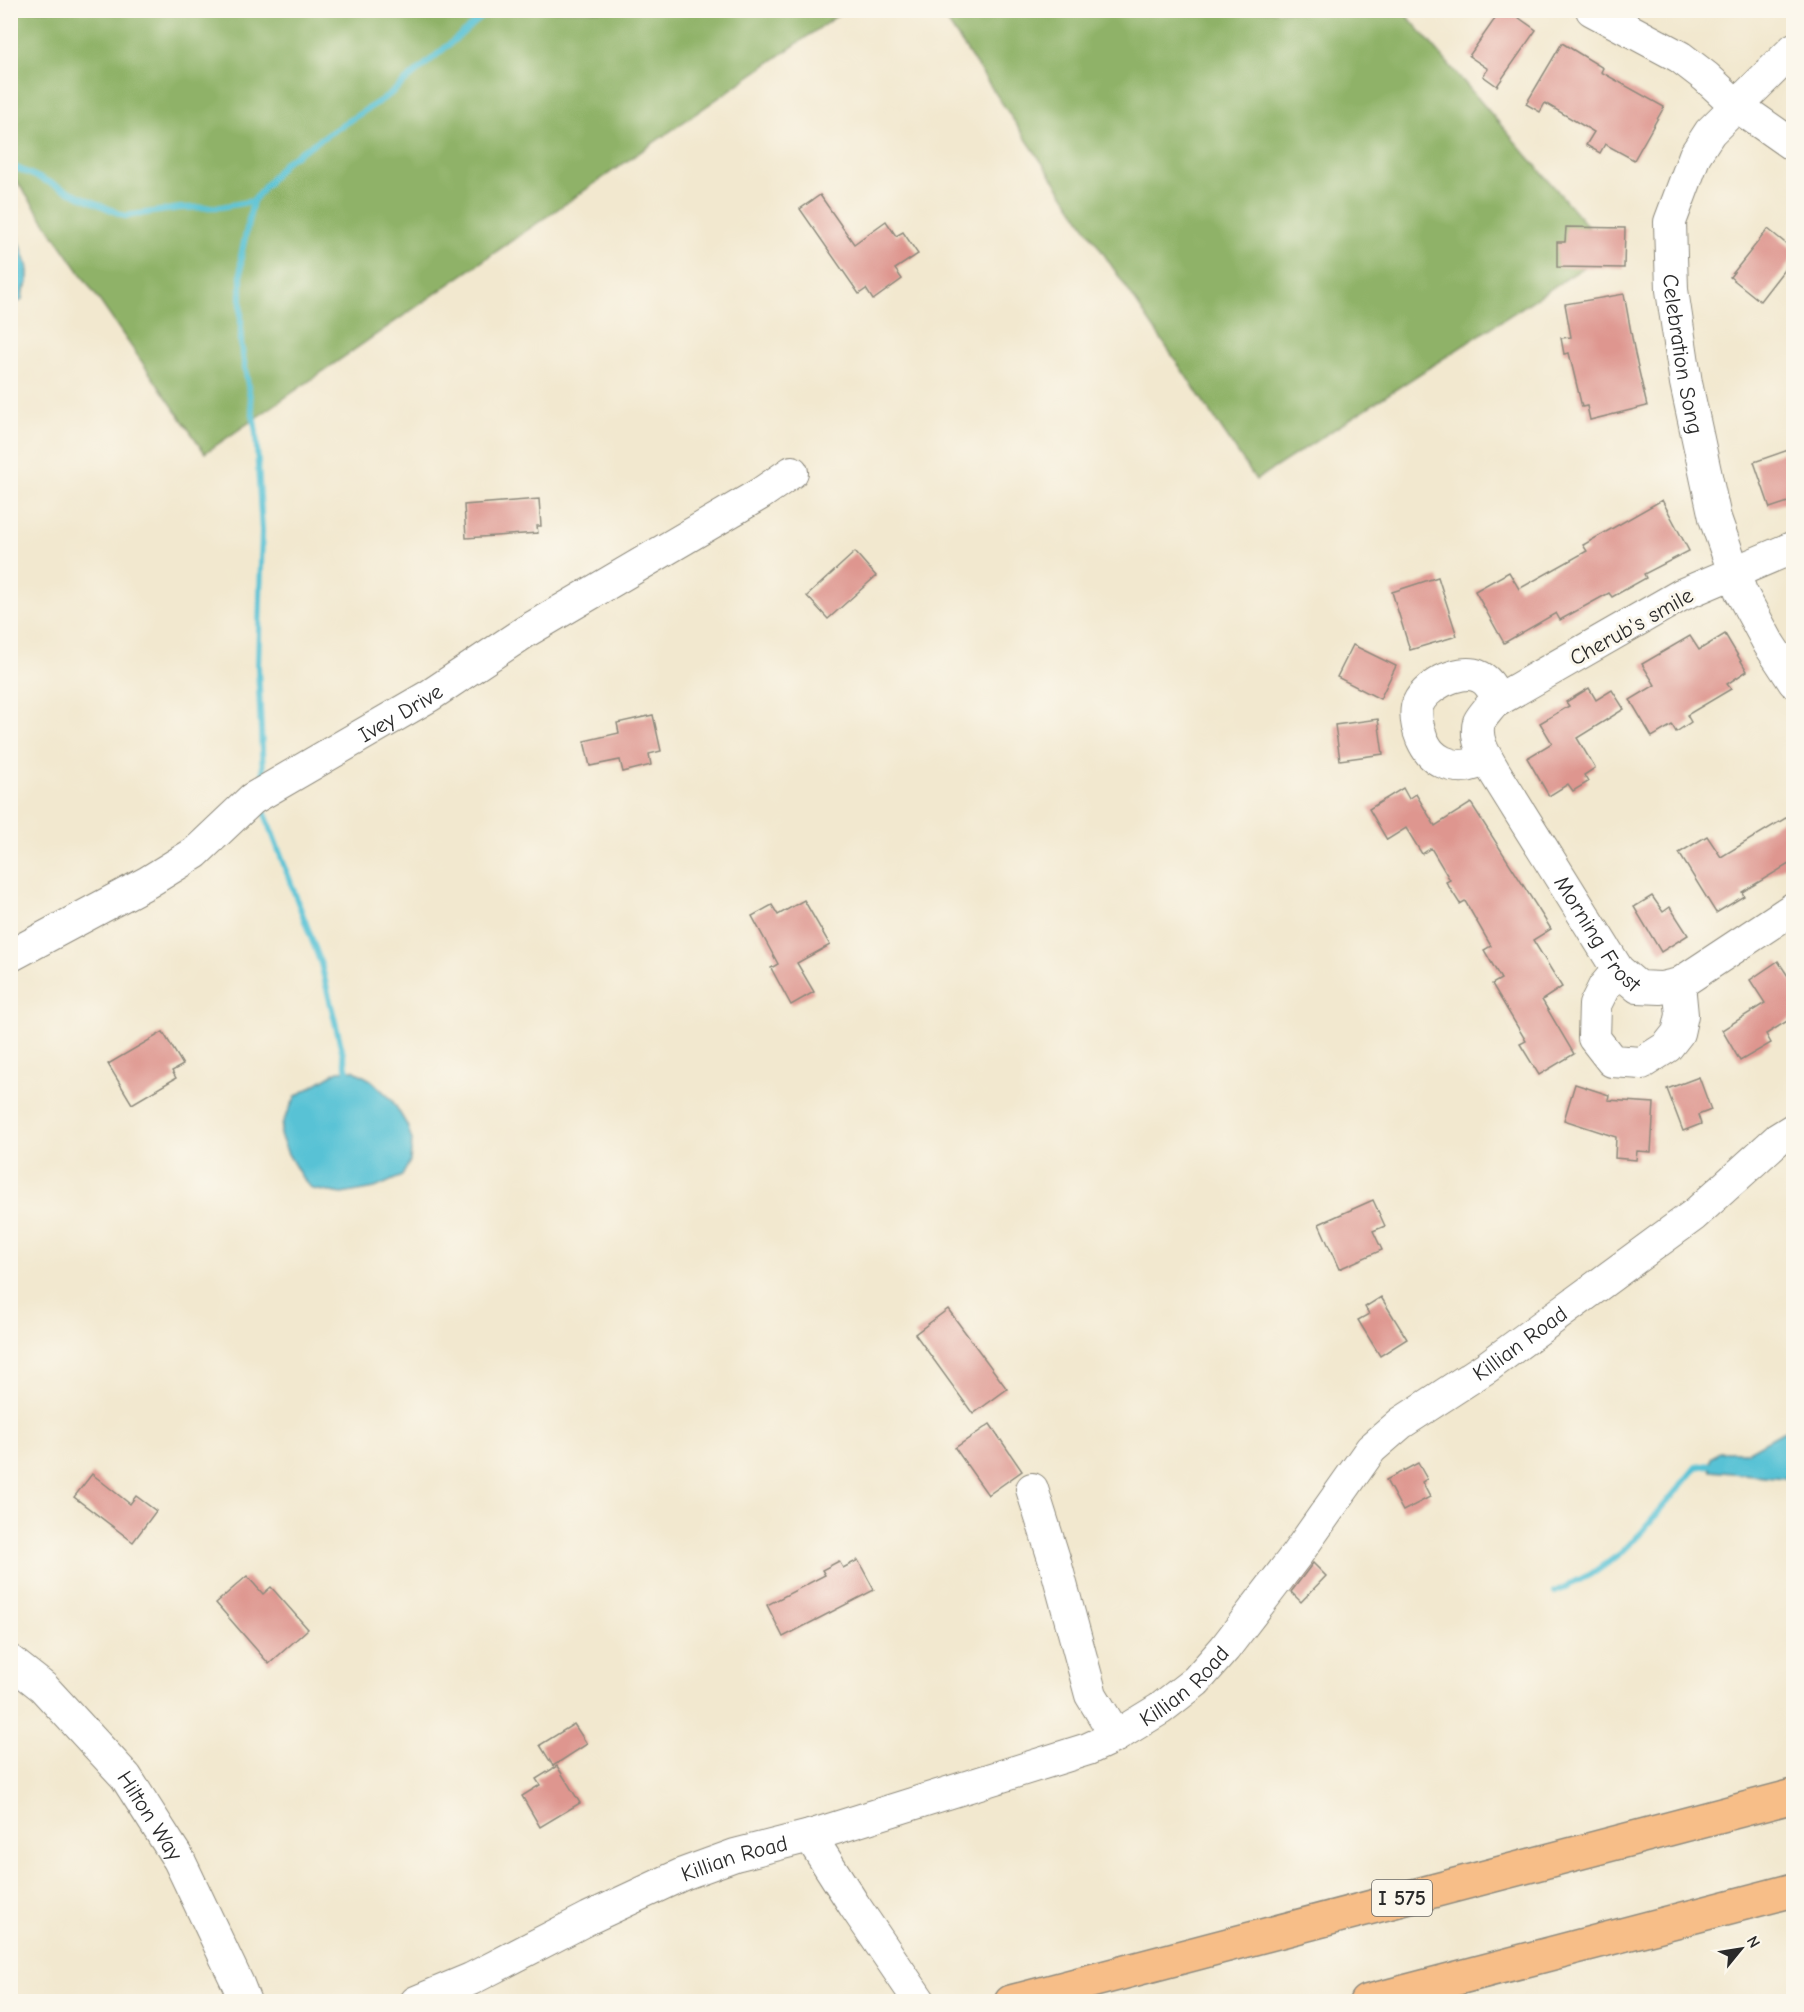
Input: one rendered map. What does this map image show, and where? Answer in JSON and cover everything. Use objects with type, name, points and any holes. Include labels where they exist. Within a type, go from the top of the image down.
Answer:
[{"type":"highway","name":"I 575","points":[[1011,2001],[1794,1796]]},
{"type":"highway","points":[[1366,2001],[1794,1890]]},
{"type":"highway","points":[[1730,1908],[1794,1897]]},
{"type":"street","points":[[1592,10],[1680,57],[1737,106],[1794,146]]},
{"type":"street","name":"Celebration Song","points":[[1794,50],[1710,132],[1695,154],[1670,222],[1672,290],[1686,383],[1714,518],[1747,603],[1769,644],[1794,682]]},
{"type":"street","name":"Ivey Drive","points":[[10,956],[148,882],[195,852],[252,799],[429,696],[525,632],[760,494],[792,472]]},
{"type":"street","name":"Cherub's smile","points":[[1489,711],[1681,595],[1794,548]]},
{"type":"street","points":[[1486,757],[1477,764],[1465,766],[1450,765],[1433,758],[1417,728],[1418,706],[1429,689],[1441,681],[1459,675],[1478,675],[1492,686],[1489,711]]},
{"type":"street","name":"Morning Frost","points":[[1489,711],[1478,733],[1486,757],[1618,970],[1638,987],[1661,988],[1679,984],[1794,908]]},
{"type":"street","points":[[1618,970],[1604,987],[1595,1005],[1594,1038],[1612,1060],[1642,1063],[1667,1047],[1678,1033],[1682,1015],[1679,984]]},
{"type":"street","name":"Killian Road","points":[[416,2001],[471,1979],[589,1918],[683,1874],[735,1855],[810,1836],[1088,1749],[1116,1736],[1160,1709],[1196,1681],[1218,1656],[1297,1554],[1371,1449],[1401,1423],[1487,1367],[1694,1215],[1778,1139],[1794,1129]]},
{"type":"street","points":[[1032,1489],[1055,1562],[1091,1695],[1116,1736]]},
{"type":"street","name":"Hilton Way","points":[[10,1661],[44,1687],[126,1777],[179,1860],[238,1983],[244,2001]]},
{"type":"street","points":[[810,1836],[920,2001]]},
{"type":"green space","points":[[10,11],[844,11],[205,453],[11,173]]},
{"type":"green space","points":[[940,11],[1403,11],[1609,251],[1256,480]]},
{"type":"water","points":[[10,200],[18,237],[28,267],[28,283],[23,291],[22,300],[19,302],[11,300]]},
{"type":"water","points":[[353,1070],[371,1080],[392,1100],[407,1125],[412,1140],[410,1161],[402,1176],[375,1188],[342,1194],[312,1189],[288,1154],[280,1135],[283,1122],[296,1096],[338,1071]]},
{"type":"water","points":[[1793,1426],[1793,1494],[1785,1478],[1711,1471],[1709,1465],[1711,1458],[1719,1452],[1747,1452]]},
{"type":"building","points":[[1501,10],[1508,10],[1536,30],[1497,86],[1483,76],[1488,69],[1469,56]]},
{"type":"building","points":[[1562,43],[1603,68],[1601,72],[1664,107],[1634,160],[1605,144],[1600,153],[1586,145],[1594,132],[1545,103],[1540,112],[1526,104]]},
{"type":"building","points":[[820,195],[854,244],[886,221],[896,236],[903,232],[918,254],[895,269],[902,279],[873,300],[866,289],[859,294],[800,209]]},
{"type":"building","points":[[1566,227],[1625,228],[1624,268],[1557,267],[1557,242],[1565,242]]},
{"type":"building","points":[[1768,229],[1794,250],[1794,257],[1760,301],[1730,277]]},
{"type":"building","points":[[1624,294],[1647,406],[1590,420],[1587,406],[1582,407],[1569,353],[1564,354],[1561,338],[1571,337],[1565,304]]},
{"type":"building","points":[[1794,448],[1794,500],[1770,508],[1754,462]]},
{"type":"building","points":[[539,499],[541,526],[537,526],[538,533],[466,538],[464,505]]},
{"type":"building","points":[[1662,500],[1689,551],[1644,574],[1646,578],[1612,597],[1609,593],[1560,620],[1556,613],[1504,643],[1475,591],[1509,572],[1519,589],[1587,551],[1583,545]]},
{"type":"building","points":[[855,552],[876,576],[828,619],[807,596]]},
{"type":"building","points":[[1438,577],[1457,636],[1410,650],[1392,592]]},
{"type":"building","points":[[1725,634],[1747,671],[1727,684],[1731,689],[1687,715],[1691,722],[1676,732],[1672,725],[1652,737],[1630,700],[1655,685],[1642,664],[1690,636],[1699,650]]},
{"type":"building","points":[[1353,645],[1396,666],[1380,699],[1337,677]]},
{"type":"building","points":[[1589,688],[1596,700],[1612,690],[1624,709],[1577,738],[1595,768],[1584,775],[1588,782],[1573,791],[1568,784],[1549,796],[1527,758],[1552,743],[1540,723],[1569,706],[1566,702]]},
{"type":"building","points":[[653,715],[661,751],[649,754],[651,765],[623,772],[620,760],[590,766],[584,741],[619,733],[617,723]]},
{"type":"building","points":[[1378,719],[1383,754],[1340,760],[1335,725]]},
{"type":"building","points":[[1403,788],[1409,799],[1416,794],[1435,826],[1471,803],[1551,929],[1533,940],[1562,987],[1542,1000],[1574,1054],[1539,1075],[1520,1044],[1526,1041],[1492,984],[1501,979],[1484,950],[1491,946],[1465,901],[1460,904],[1446,882],[1450,880],[1431,848],[1422,854],[1406,828],[1387,840],[1369,809]]},
{"type":"building","points":[[1794,813],[1794,861],[1742,892],[1744,896],[1716,913],[1679,853],[1707,836],[1721,857]]},
{"type":"building","points":[[1652,896],[1663,912],[1670,907],[1688,935],[1661,952],[1634,907]]},
{"type":"building","points":[[804,900],[830,945],[797,963],[814,992],[791,1005],[771,968],[778,964],[752,916],[772,905],[778,915]]},
{"type":"building","points":[[1778,961],[1794,985],[1794,1017],[1766,1034],[1771,1043],[1740,1061],[1722,1030],[1765,1003],[1750,980]]},
{"type":"building","points":[[163,1032],[183,1065],[172,1071],[176,1078],[132,1104],[108,1064]]},
{"type":"building","points":[[1699,1077],[1711,1110],[1698,1115],[1701,1124],[1683,1131],[1667,1089]]},
{"type":"building","points":[[1575,1084],[1609,1095],[1608,1100],[1654,1103],[1651,1152],[1637,1151],[1636,1160],[1615,1158],[1616,1137],[1564,1120]]},
{"type":"building","points":[[1373,1200],[1385,1226],[1373,1231],[1382,1250],[1339,1269],[1319,1224]]},
{"type":"building","points":[[1381,1297],[1407,1339],[1380,1356],[1358,1320],[1369,1314],[1365,1307]]},
{"type":"building","points":[[948,1309],[1007,1389],[973,1414],[915,1334]]},
{"type":"building","points":[[990,1424],[1022,1471],[988,1495],[955,1448]]},
{"type":"building","points":[[1418,1463],[1427,1479],[1422,1482],[1430,1497],[1403,1511],[1386,1480]]},
{"type":"building","points":[[92,1474],[130,1504],[136,1496],[156,1511],[133,1542],[74,1497]]},
{"type":"building","points":[[858,1560],[874,1590],[783,1637],[767,1605],[825,1575],[822,1570],[839,1561],[843,1568]]},
{"type":"building","points":[[1313,1563],[1326,1576],[1301,1602],[1291,1592]]},
{"type":"building","points":[[247,1576],[263,1594],[271,1587],[308,1629],[269,1664],[216,1603]]},
{"type":"building","points":[[574,1724],[587,1744],[553,1766],[540,1745]]},
{"type":"building","points":[[557,1766],[580,1803],[540,1827],[522,1796],[540,1785],[536,1779]]},
{"type":"waterway","points":[[263,773],[258,666],[262,531],[256,432],[241,344],[241,256],[253,201],[285,162],[389,95],[490,10]]},
{"type":"waterway","points":[[10,165],[125,216],[180,208],[221,207],[253,201]]},
{"type":"waterway","points":[[264,811],[321,964],[347,1071]]},
{"type":"waterway","points":[[1555,1592],[1595,1572],[1620,1554],[1642,1532],[1696,1467],[1709,1465]]}]
